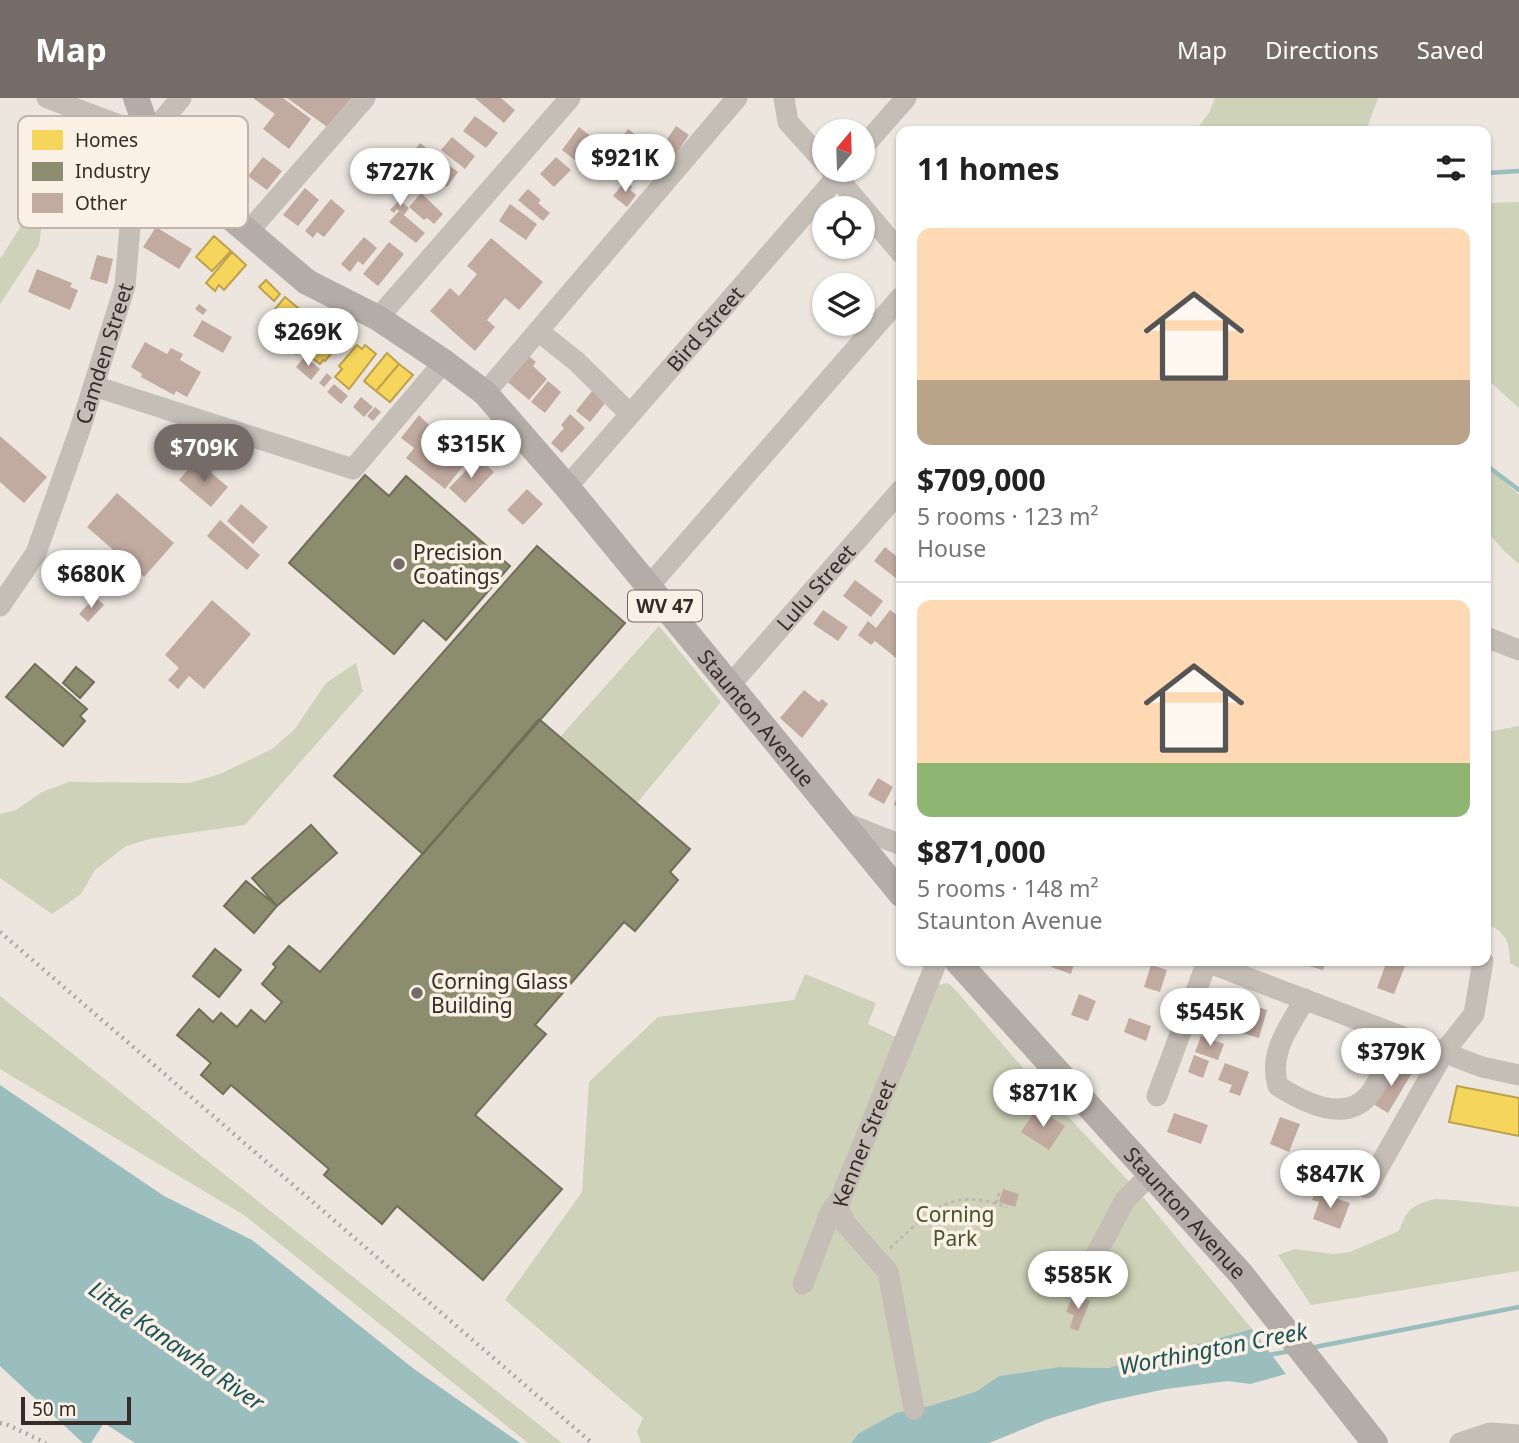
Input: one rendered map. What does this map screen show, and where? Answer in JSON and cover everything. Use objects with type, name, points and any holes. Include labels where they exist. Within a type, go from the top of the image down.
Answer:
[{"type":"main road","name":"Staunton Avenue","points":[[136,98],[142,116]]},
{"type":"main road","name":"Staunton Avenue","points":[[243,228],[307,282],[377,318],[485,393],[567,487],[896,888]]},
{"type":"main road","name":"Staunton Avenue","points":[[962,966],[1241,1274],[1375,1443]]},
{"type":"main road","points":[[981,966],[1032,1025],[1051,1063]]},
{"type":"street","points":[[47,98],[95,116]]},
{"type":"street","name":"Camden Street","points":[[166,116],[181,98]]},
{"type":"street","points":[[248,232],[365,98]]},
{"type":"street","points":[[377,318],[569,98]]},
{"type":"street","points":[[485,393],[737,98]]},
{"type":"street","points":[[784,98],[788,122],[812,147]]},
{"type":"street","points":[[875,133],[906,98]]},
{"type":"street","name":"Bird Street","points":[[567,487],[823,182]]},
{"type":"street","points":[[844,182],[896,247]]},
{"type":"street","name":"Camden Street","points":[[0,606],[36,553],[94,386],[125,286],[130,228]]},
{"type":"street","points":[[649,586],[896,303]]},
{"type":"street","points":[[538,331],[576,361],[631,414]]},
{"type":"street","points":[[94,386],[353,470],[444,362]]},
{"type":"street","name":"Lulu Street","points":[[730,685],[896,496]]},
{"type":"street","points":[[1491,639],[1519,650]]},
{"type":"street","name":"Staunton Avenue","points":[[843,822],[896,843]]},
{"type":"street","name":"Kenner Street","points":[[914,1409],[888,1272],[841,1216],[841,1198],[935,966]]},
{"type":"street","points":[[1157,1096],[1203,966]]},
{"type":"street","points":[[1218,966],[1482,1067],[1519,1075]]},
{"type":"street","points":[[1367,1188],[1444,1052],[1474,1014],[1482,966]]},
{"type":"street","points":[[1305,999],[1276,1053],[1274,1073],[1278,1086],[1297,1098],[1324,1108],[1344,1109],[1357,1106],[1369,1095],[1398,1035]]},
{"type":"street","points":[[1081,1283],[1125,1200],[1152,1174]]},
{"type":"street","points":[[803,1284],[831,1211],[841,1198]]},
{"type":"street","points":[[1460,1443],[1490,1433],[1519,1435]]},
{"type":"path","points":[[996,1203],[999,1193]]},
{"type":"path","points":[[877,1260],[934,1209],[945,1204],[976,1198],[1007,1207]]},
{"type":"green space","points":[[1215,98],[1378,98],[1368,126],[1199,126],[1209,113]]},
{"type":"green space","points":[[1519,202],[1519,408],[1491,383],[1491,203]]},
{"type":"green space","points":[[20,228],[41,228],[39,245],[0,304],[0,259]]},
{"type":"green space","points":[[1491,470],[1519,495],[1519,564],[1491,536]]},
{"type":"green space","points":[[659,626],[721,702],[637,803],[560,737]]},
{"type":"green space","points":[[356,663],[363,691],[245,825],[154,838],[126,846],[95,870],[81,894],[52,914],[0,878],[0,814],[16,810],[42,792],[69,782],[189,783],[220,774],[272,749],[294,730],[326,683]]},
{"type":"green space","points":[[1519,726],[1519,968],[1510,963],[1508,943],[1503,934],[1491,926],[1491,731]]},
{"type":"green space","name":"Corning Park","points":[[805,974],[876,1003],[868,1024],[909,1043],[938,985],[947,983],[952,986],[1029,1075],[1137,1190],[1252,1329],[1108,1368],[1059,1367],[999,1376],[975,1392],[896,1413],[859,1433],[851,1443],[641,1443],[637,1431],[643,1418],[505,1300],[582,1192],[589,1082],[658,1017],[794,1000]]},
{"type":"green space","points":[[0,996],[562,1443],[528,1443],[244,1215],[0,1069]]},
{"type":"green space","points":[[1435,1199],[1519,1207],[1519,1271],[1311,1305],[1278,1255],[1295,1249],[1333,1254],[1350,1252],[1399,1231],[1411,1209]]},
{"type":"water","name":"Little Kanawha River","points":[[0,1085],[164,1196],[252,1240],[414,1369],[520,1443],[135,1443],[104,1423],[91,1443],[83,1443],[0,1366]]},
{"type":"water","points":[[1252,1329],[1286,1374],[1250,1384],[1228,1381],[1166,1389],[1104,1402],[1048,1419],[989,1443],[851,1443],[859,1433],[896,1413],[975,1392],[999,1376],[1059,1367],[1108,1368]]},
{"type":"building: Homes","points":[[214,236],[231,251],[212,271],[196,257]]},
{"type":"building: Homes","points":[[232,252],[246,265],[224,290],[219,285],[215,291],[206,283]]},
{"type":"building: Homes","points":[[266,280],[280,294],[274,301],[259,287]]},
{"type":"building: Homes","points":[[285,297],[304,313],[296,323],[288,316],[276,329],[266,320]]},
{"type":"building: Homes","points":[[306,317],[309,320],[312,317],[321,324],[320,328],[303,350],[300,348],[296,354],[286,346],[294,337],[291,335]]},
{"type":"building: Homes","points":[[328,329],[342,341],[320,364],[311,357],[315,352],[311,349]]},
{"type":"building: Homes","points":[[357,345],[362,349],[365,345],[376,354],[349,389],[335,377],[342,369],[339,366]]},
{"type":"building: Homes","points":[[387,353],[399,364],[376,391],[364,381]]},
{"type":"building: Homes","points":[[399,364],[413,375],[390,402],[376,391]]},
{"type":"building: Homes","points":[[1457,1086],[1519,1098],[1519,1136],[1449,1122]]},
{"type":"building: Industry","name":"Precision Coatings","points":[[365,475],[389,496],[406,476],[510,566],[446,640],[423,620],[394,654],[289,563]]},
{"type":"building: Industry","points":[[537,546],[625,623],[423,854],[334,776]]},
{"type":"building: Industry","points":[[35,664],[87,709],[80,716],[85,721],[63,746],[6,697]]},
{"type":"building: Industry","points":[[76,667],[94,682],[80,698],[63,683]]},
{"type":"building: Industry","name":"Corning Glass Building","points":[[539,719],[690,849],[670,872],[678,880],[635,931],[624,922],[535,1025],[546,1034],[475,1115],[562,1189],[483,1280],[397,1206],[382,1224],[324,1175],[329,1169],[231,1085],[223,1094],[201,1075],[211,1063],[177,1035],[199,1009],[213,1022],[221,1013],[237,1027],[251,1010],[265,1022],[282,1002],[262,984],[276,967],[273,964],[289,946],[320,972]]},
{"type":"building: Industry","points":[[311,825],[337,853],[277,906],[252,878]]},
{"type":"building: Industry","points":[[246,881],[277,906],[254,933],[224,906]]},
{"type":"building: Industry","points":[[215,949],[241,970],[219,997],[193,976]]},
{"type":"building: Other","points":[[253,98],[283,98],[311,119],[289,149],[263,129],[275,114]]},
{"type":"building: Other","points":[[287,98],[353,98],[330,129]]},
{"type":"building: Other","points":[[475,98],[501,98],[515,110],[504,123]]},
{"type":"building: Other","points":[[475,116],[498,133],[486,148],[463,131]]},
{"type":"building: Other","points":[[676,126],[689,135],[672,160],[659,151]]},
{"type":"building: Other","points":[[579,127],[599,143],[594,149],[606,158],[593,174],[562,150]]},
{"type":"building: Other","points":[[628,129],[656,150],[643,166],[616,146]]},
{"type":"building: Other","points":[[452,137],[475,156],[465,169],[441,150]]},
{"type":"building: Other","points":[[420,143],[458,172],[447,187],[409,158]]},
{"type":"building: Other","points":[[367,156],[380,165],[368,182],[355,173]]},
{"type":"building: Other","points":[[263,157],[282,171],[267,190],[248,176]]},
{"type":"building: Other","points":[[556,157],[571,170],[554,187],[540,174]]},
{"type":"building: Other","points":[[625,181],[636,195],[627,207],[613,196]]},
{"type":"building: Other","points":[[305,188],[319,200],[298,226],[283,215]]},
{"type":"building: Other","points":[[528,189],[541,200],[538,203],[550,213],[543,221],[518,200]]},
{"type":"building: Other","points":[[421,193],[443,214],[434,224],[427,218],[424,220],[409,207]]},
{"type":"building: Other","points":[[331,199],[345,211],[324,237],[317,232],[313,238],[305,231]]},
{"type":"building: Other","points":[[399,200],[409,208],[404,215],[397,209],[394,213],[390,210]]},
{"type":"building: Other","points":[[510,204],[537,224],[526,240],[499,221]]},
{"type":"building: Other","points":[[399,211],[425,233],[416,243],[389,222]]},
{"type":"building: Other","points":[[158,228],[192,249],[179,269],[143,247]]},
{"type":"building: Other","points":[[364,237],[377,248],[363,265],[358,261],[350,272],[341,264]]},
{"type":"building: Other","points":[[491,238],[543,282],[519,310],[505,298],[487,320],[495,327],[475,351],[430,311],[450,288],[459,296],[477,274],[467,266]]},
{"type":"building: Other","points":[[389,242],[404,254],[378,286],[363,274]]},
{"type":"building: Other","points":[[97,255],[113,259],[107,284],[90,279]]},
{"type":"building: Other","points":[[37,269],[72,283],[70,287],[78,290],[70,310],[28,292]]},
{"type":"building: Other","points":[[199,304],[207,310],[203,315],[195,309]]},
{"type":"building: Other","points":[[202,320],[232,337],[223,353],[193,336]]},
{"type":"building: Other","points":[[145,342],[167,354],[171,348],[183,354],[180,360],[201,372],[187,397],[176,391],[174,395],[141,377],[142,374],[131,367]]},
{"type":"building: Other","points":[[525,353],[536,362],[533,366],[547,379],[529,400],[503,378]]},
{"type":"building: Other","points":[[305,356],[320,369],[311,380],[296,367]]},
{"type":"building: Other","points":[[327,373],[332,378],[324,387],[319,383]]},
{"type":"building: Other","points":[[548,381],[561,392],[545,413],[531,402]]},
{"type":"building: Other","points":[[334,384],[348,396],[341,404],[327,392]]},
{"type":"building: Other","points":[[596,386],[610,397],[590,422],[576,411]]},
{"type":"building: Other","points":[[361,397],[373,407],[364,417],[353,407]]},
{"type":"building: Other","points":[[375,407],[381,412],[373,421],[367,416]]},
{"type":"building: Other","points":[[570,414],[585,428],[562,453],[551,443],[564,428],[561,425]]},
{"type":"building: Other","points":[[419,415],[429,425],[426,428],[460,455],[466,447],[473,453],[445,489],[406,458],[414,448],[401,438]]},
{"type":"building: Other","points":[[180,432],[202,448],[191,462],[170,446]]},
{"type":"building: Other","points":[[0,436],[47,477],[24,503],[0,482]]},
{"type":"building: Other","points":[[478,458],[494,472],[465,503],[449,488]]},
{"type":"building: Other","points":[[196,460],[228,487],[211,507],[179,480]]},
{"type":"building: Other","points":[[527,489],[543,504],[523,525],[507,510]]},
{"type":"building: Other","points":[[117,493],[174,543],[144,577],[87,527]]},
{"type":"building: Other","points":[[241,504],[268,527],[253,544],[227,521]]},
{"type":"building: Other","points":[[220,520],[260,555],[247,570],[207,536]]},
{"type":"building: Other","points":[[885,547],[896,556],[896,578],[874,561]]},
{"type":"building: Other","points":[[81,560],[105,581],[94,594],[70,573]]},
{"type":"building: Other","points":[[855,580],[883,601],[871,617],[843,596]]},
{"type":"building: Other","points":[[95,597],[104,605],[88,622],[79,614]]},
{"type":"building: Other","points":[[212,600],[251,634],[204,689],[189,676],[178,689],[168,680],[179,668],[165,655]]},
{"type":"building: Other","points":[[823,610],[848,627],[838,641],[813,624]]},
{"type":"building: Other","points":[[890,610],[896,614],[896,658],[875,641],[871,645],[858,635],[868,621],[876,628]]},
{"type":"building: Other","points":[[804,690],[819,702],[822,699],[828,704],[802,738],[780,718]]},
{"type":"building: Other","points":[[878,778],[893,787],[884,804],[868,795]]},
{"type":"building: Other","points":[[1051,966],[1073,966],[1071,974]]},
{"type":"building: Other","points":[[1151,966],[1167,970],[1160,992],[1144,987]]},
{"type":"building: Other","points":[[1309,966],[1324,966],[1323,970]]},
{"type":"building: Other","points":[[1385,966],[1405,966],[1394,994],[1377,988]]},
{"type":"building: Other","points":[[1216,990],[1235,997],[1223,1032],[1204,1025]]},
{"type":"building: Other","points":[[1079,994],[1096,1001],[1088,1021],[1071,1015]]},
{"type":"building: Other","points":[[1252,1005],[1267,1010],[1259,1038],[1236,1031],[1239,1022],[1246,1024]]},
{"type":"building: Other","points":[[1129,1018],[1151,1026],[1146,1041],[1124,1032]]},
{"type":"building: Other","points":[[1201,1036],[1224,1044],[1218,1060],[1195,1052]]},
{"type":"building: Other","points":[[1194,1055],[1209,1061],[1203,1078],[1188,1072]]},
{"type":"building: Other","points":[[1394,1062],[1412,1073],[1388,1113],[1370,1102]]},
{"type":"building: Other","points":[[1225,1063],[1249,1072],[1240,1096],[1229,1092],[1232,1085],[1218,1080]]},
{"type":"building: Other","points":[[1037,1108],[1065,1126],[1049,1150],[1021,1132]]},
{"type":"building: Other","points":[[1174,1113],[1208,1125],[1201,1144],[1167,1132]]},
{"type":"building: Other","points":[[1280,1117],[1300,1124],[1289,1152],[1270,1144]]},
{"type":"building: Other","points":[[1003,1189],[1019,1194],[1015,1207],[999,1202]]},
{"type":"building: Other","points":[[1315,1191],[1350,1203],[1340,1229],[1313,1219],[1319,1202],[1312,1200]]},
{"type":"building: Other","points":[[1073,1295],[1090,1301],[1078,1331],[1070,1328],[1074,1315],[1066,1312]]},
{"type":"waterway","name":"Worthington Creek","points":[[1491,173],[1519,171]]},
{"type":"waterway","name":"Worthington Creek","points":[[1491,469],[1519,490]]},
{"type":"waterway","name":"Worthington Creek","points":[[1310,1348],[1519,1307]]},
{"type":"waterway","name":"Worthington Creek","points":[[1269,1355],[1291,1351]]},
{"type":"railway","points":[[0,932],[592,1443]]},
{"type":"railway","points":[[0,1423],[46,1443]]},
{"type":"place","name":"Precision Coatings","points":[[399,564]]},
{"type":"place","name":"Corning Glass Building","points":[[417,993]]}]
